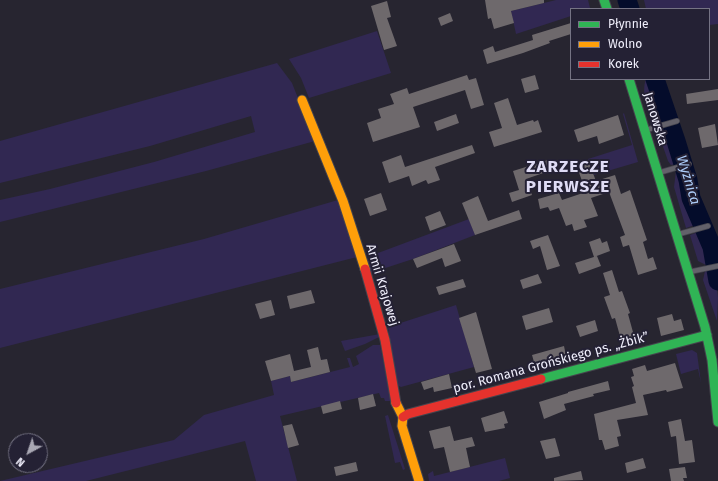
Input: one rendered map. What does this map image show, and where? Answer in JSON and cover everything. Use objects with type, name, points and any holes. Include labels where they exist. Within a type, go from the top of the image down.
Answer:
[{"type":"street","name":"Janowska","points":[[631,80],[707,335],[716,379],[718,422]]},
{"type":"street","name":"Armii Krajowej","points":[[302,100],[343,201],[375,300],[385,340],[395,400],[403,417],[402,426],[419,481]]},
{"type":"street","name":"por. Romana Grońskiego ps. „Żbik”","points":[[403,417],[408,414],[707,335]]},
{"type":"lane","points":[[645,131],[676,122]]},
{"type":"lane","points":[[658,173],[688,165]]},
{"type":"lane","points":[[677,235],[708,226]]},
{"type":"lane","points":[[689,272],[716,266]]},
{"type":"shaded area","points":[[556,0],[588,0],[590,8],[570,8],[570,16],[516,34],[511,11]]},
{"type":"shaded area","points":[[644,0],[718,0],[718,24],[710,25],[710,8],[646,8]]},
{"type":"shaded area","points":[[377,31],[391,73],[309,98],[301,78],[289,59]]},
{"type":"shaded area","points":[[277,63],[292,83],[315,141],[206,171],[0,222],[0,200],[50,189],[154,162],[255,132],[251,116],[150,146],[0,183],[0,141]]},
{"type":"shaded area","points":[[646,80],[653,80],[667,119],[655,121],[652,117],[647,106],[644,90]]},
{"type":"shaded area","points":[[624,113],[638,162],[594,175],[588,159],[632,145],[623,114]]},
{"type":"shaded area","points":[[674,126],[678,126],[689,160],[684,162]]},
{"type":"shaded area","points":[[670,128],[681,163],[671,165],[668,161],[659,135],[659,132]]},
{"type":"shaded area","points":[[690,168],[701,209],[703,209],[707,221],[704,222],[693,199],[686,169]]},
{"type":"shaded area","points":[[683,169],[691,203],[701,223],[686,228],[674,187],[676,171]]},
{"type":"shaded area","points":[[338,200],[357,257],[0,348],[0,289],[204,239]]},
{"type":"shaded area","points":[[469,219],[475,235],[413,259],[370,273],[366,262],[370,256]]},
{"type":"shaded area","points":[[704,230],[714,263],[706,265],[698,261],[690,235]]},
{"type":"shaded area","points":[[715,268],[718,298],[717,321],[703,280],[705,271]]},
{"type":"shaded area","points":[[456,305],[474,367],[401,387],[397,385],[388,327]]},
{"type":"shaded area","points":[[380,334],[379,337],[365,344],[345,351],[341,341]]},
{"type":"shaded area","points":[[373,345],[380,345],[391,401],[385,401],[384,398],[381,398],[379,393],[280,416],[297,481],[256,481],[245,441],[86,481],[0,481],[34,473],[48,473],[48,470],[174,440],[204,415],[274,395],[271,381],[290,376],[291,382],[350,367],[347,358],[350,358],[353,367],[359,364],[356,356]]},
{"type":"shaded area","points":[[692,350],[697,353],[701,383],[698,369],[681,374],[676,354]]},
{"type":"shaded area","points":[[388,415],[405,469],[403,470],[400,462],[395,463],[385,416]]},
{"type":"shaded area","points":[[505,458],[510,478],[499,481],[429,481],[428,474],[433,471],[434,476]]},
{"type":"building","points":[[485,0],[544,0],[544,3],[511,11],[514,23],[494,29],[491,18],[488,19]]},
{"type":"building","points":[[387,1],[391,17],[387,18],[397,46],[384,50],[371,6]]},
{"type":"building","points":[[450,13],[453,21],[441,26],[438,18]]},
{"type":"building","points":[[570,23],[570,34],[549,41],[550,43],[523,53],[487,64],[483,50],[493,46],[495,52],[533,40],[532,35]]},
{"type":"building","points":[[467,75],[469,80],[476,78],[484,105],[471,109],[465,90],[413,107],[420,127],[373,142],[367,123],[381,118],[378,109],[394,104],[390,94],[407,88],[409,94]]},
{"type":"building","points":[[535,75],[539,89],[525,93],[521,79]]},
{"type":"building","points":[[718,89],[718,100],[687,104],[686,94]]},
{"type":"building","points":[[508,98],[517,125],[538,120],[542,132],[494,147],[489,132],[502,128],[494,103]]},
{"type":"building","points":[[456,114],[459,123],[437,131],[434,122]]},
{"type":"building","points":[[618,115],[624,135],[599,144],[597,136],[578,142],[574,130]]},
{"type":"building","points":[[715,124],[718,145],[702,148],[698,128]]},
{"type":"building","points":[[472,145],[475,153],[435,167],[440,180],[428,184],[426,180],[412,186],[409,176],[389,183],[382,162],[401,155],[405,167]]},
{"type":"building","points":[[548,160],[552,170],[526,179],[532,195],[512,202],[509,193],[519,190],[513,171]]},
{"type":"building","points":[[589,163],[596,181],[615,175],[621,194],[630,190],[647,240],[643,242],[648,259],[653,257],[657,269],[638,275],[629,245],[623,247],[620,237],[625,235],[609,192],[591,198],[598,216],[584,220],[587,227],[574,231],[572,224],[566,226],[559,208],[550,211],[548,207],[540,209],[538,199],[559,193],[562,200],[586,192],[577,167]]},
{"type":"building","points":[[381,193],[387,210],[370,216],[364,199]]},
{"type":"building","points":[[478,196],[488,221],[519,210],[522,219],[475,235],[462,203]]},
{"type":"building","points":[[440,211],[446,225],[430,231],[425,217]]},
{"type":"building","points":[[548,235],[560,266],[547,270],[540,246],[533,249],[530,241]]},
{"type":"building","points":[[600,238],[602,243],[607,241],[610,251],[594,257],[589,242]]},
{"type":"building","points":[[454,244],[461,261],[445,267],[442,258],[417,268],[413,259]]},
{"type":"building","points":[[597,256],[601,266],[579,274],[575,263]]},
{"type":"building","points":[[612,270],[619,292],[622,291],[630,313],[628,314],[636,343],[623,347],[615,318],[612,319],[604,297],[610,295],[603,273]]},
{"type":"building","points":[[538,274],[542,283],[523,289],[520,280]]},
{"type":"building","points":[[463,279],[466,287],[439,295],[436,287]]},
{"type":"building","points":[[311,290],[315,303],[290,309],[287,296]]},
{"type":"building","points":[[271,300],[275,315],[260,319],[255,304]]},
{"type":"building","points":[[549,308],[553,322],[526,330],[522,316]]},
{"type":"building","points":[[476,312],[492,369],[476,373],[459,318]]},
{"type":"building","points":[[672,314],[674,321],[681,319],[684,330],[661,336],[657,318]]},
{"type":"building","points":[[595,320],[598,331],[580,337],[576,326]]},
{"type":"building","points":[[564,346],[567,361],[536,369],[532,355]]},
{"type":"building","points":[[318,347],[321,360],[327,359],[330,372],[291,382],[290,376],[271,381],[265,361],[290,354],[294,371],[311,367],[307,350]]},
{"type":"building","points":[[675,363],[683,388],[643,395],[648,415],[617,420],[621,436],[617,437],[619,446],[605,450],[602,440],[599,440],[594,414],[636,403],[632,387],[634,386],[631,377],[634,376],[632,369],[645,365],[647,371]]},
{"type":"building","points":[[449,374],[452,388],[434,392],[433,387],[424,390],[421,382]]},
{"type":"building","points":[[608,381],[610,390],[564,404],[566,410],[544,419],[539,402]]},
{"type":"building","points":[[373,394],[376,406],[360,410],[358,398]]},
{"type":"building","points":[[340,401],[342,409],[323,414],[321,406]]},
{"type":"building","points":[[504,411],[508,423],[504,424],[505,428],[485,432],[481,418]]},
{"type":"building","points":[[681,419],[685,441],[692,440],[695,462],[679,464],[676,436],[671,437],[668,422]]},
{"type":"building","points":[[292,424],[299,445],[288,448],[283,426]]},
{"type":"building","points":[[450,426],[454,441],[472,437],[475,446],[466,448],[470,467],[450,472],[444,447],[434,449],[429,431]]},
{"type":"building","points":[[555,438],[560,456],[546,459],[540,441]]},
{"type":"building","points":[[643,458],[646,468],[627,473],[625,463]]},
{"type":"building","points":[[356,462],[358,471],[336,476],[334,467]]},
{"type":"building","points":[[685,467],[687,478],[683,478],[684,481],[671,481],[669,469]]},
{"type":"building","points":[[581,471],[583,480],[554,481],[554,478]]},
{"type":"waterway","name":"Wyżnica","points":[[627,0],[630,8]]},
{"type":"waterway","name":"Wyżnica","points":[[655,80],[688,180],[691,198],[712,247],[718,281]]},
{"type":"traffic: fast","points":[[604,0],[607,8]]},
{"type":"traffic: fast","points":[[629,80],[705,327],[712,360],[718,422]]},
{"type":"traffic: fast","points":[[541,379],[707,335]]},
{"type":"traffic: slow","points":[[302,100],[343,201],[365,269]]},
{"type":"traffic: slow","points":[[396,403],[403,417],[402,426],[419,481]]},
{"type":"traffic: jam","points":[[365,269],[385,340],[396,403]]},
{"type":"traffic: jam","points":[[403,417],[408,414],[541,379]]},
{"type":"district","name":"ZARZECZE PIERWSZE","points":[[568,177]]}]
